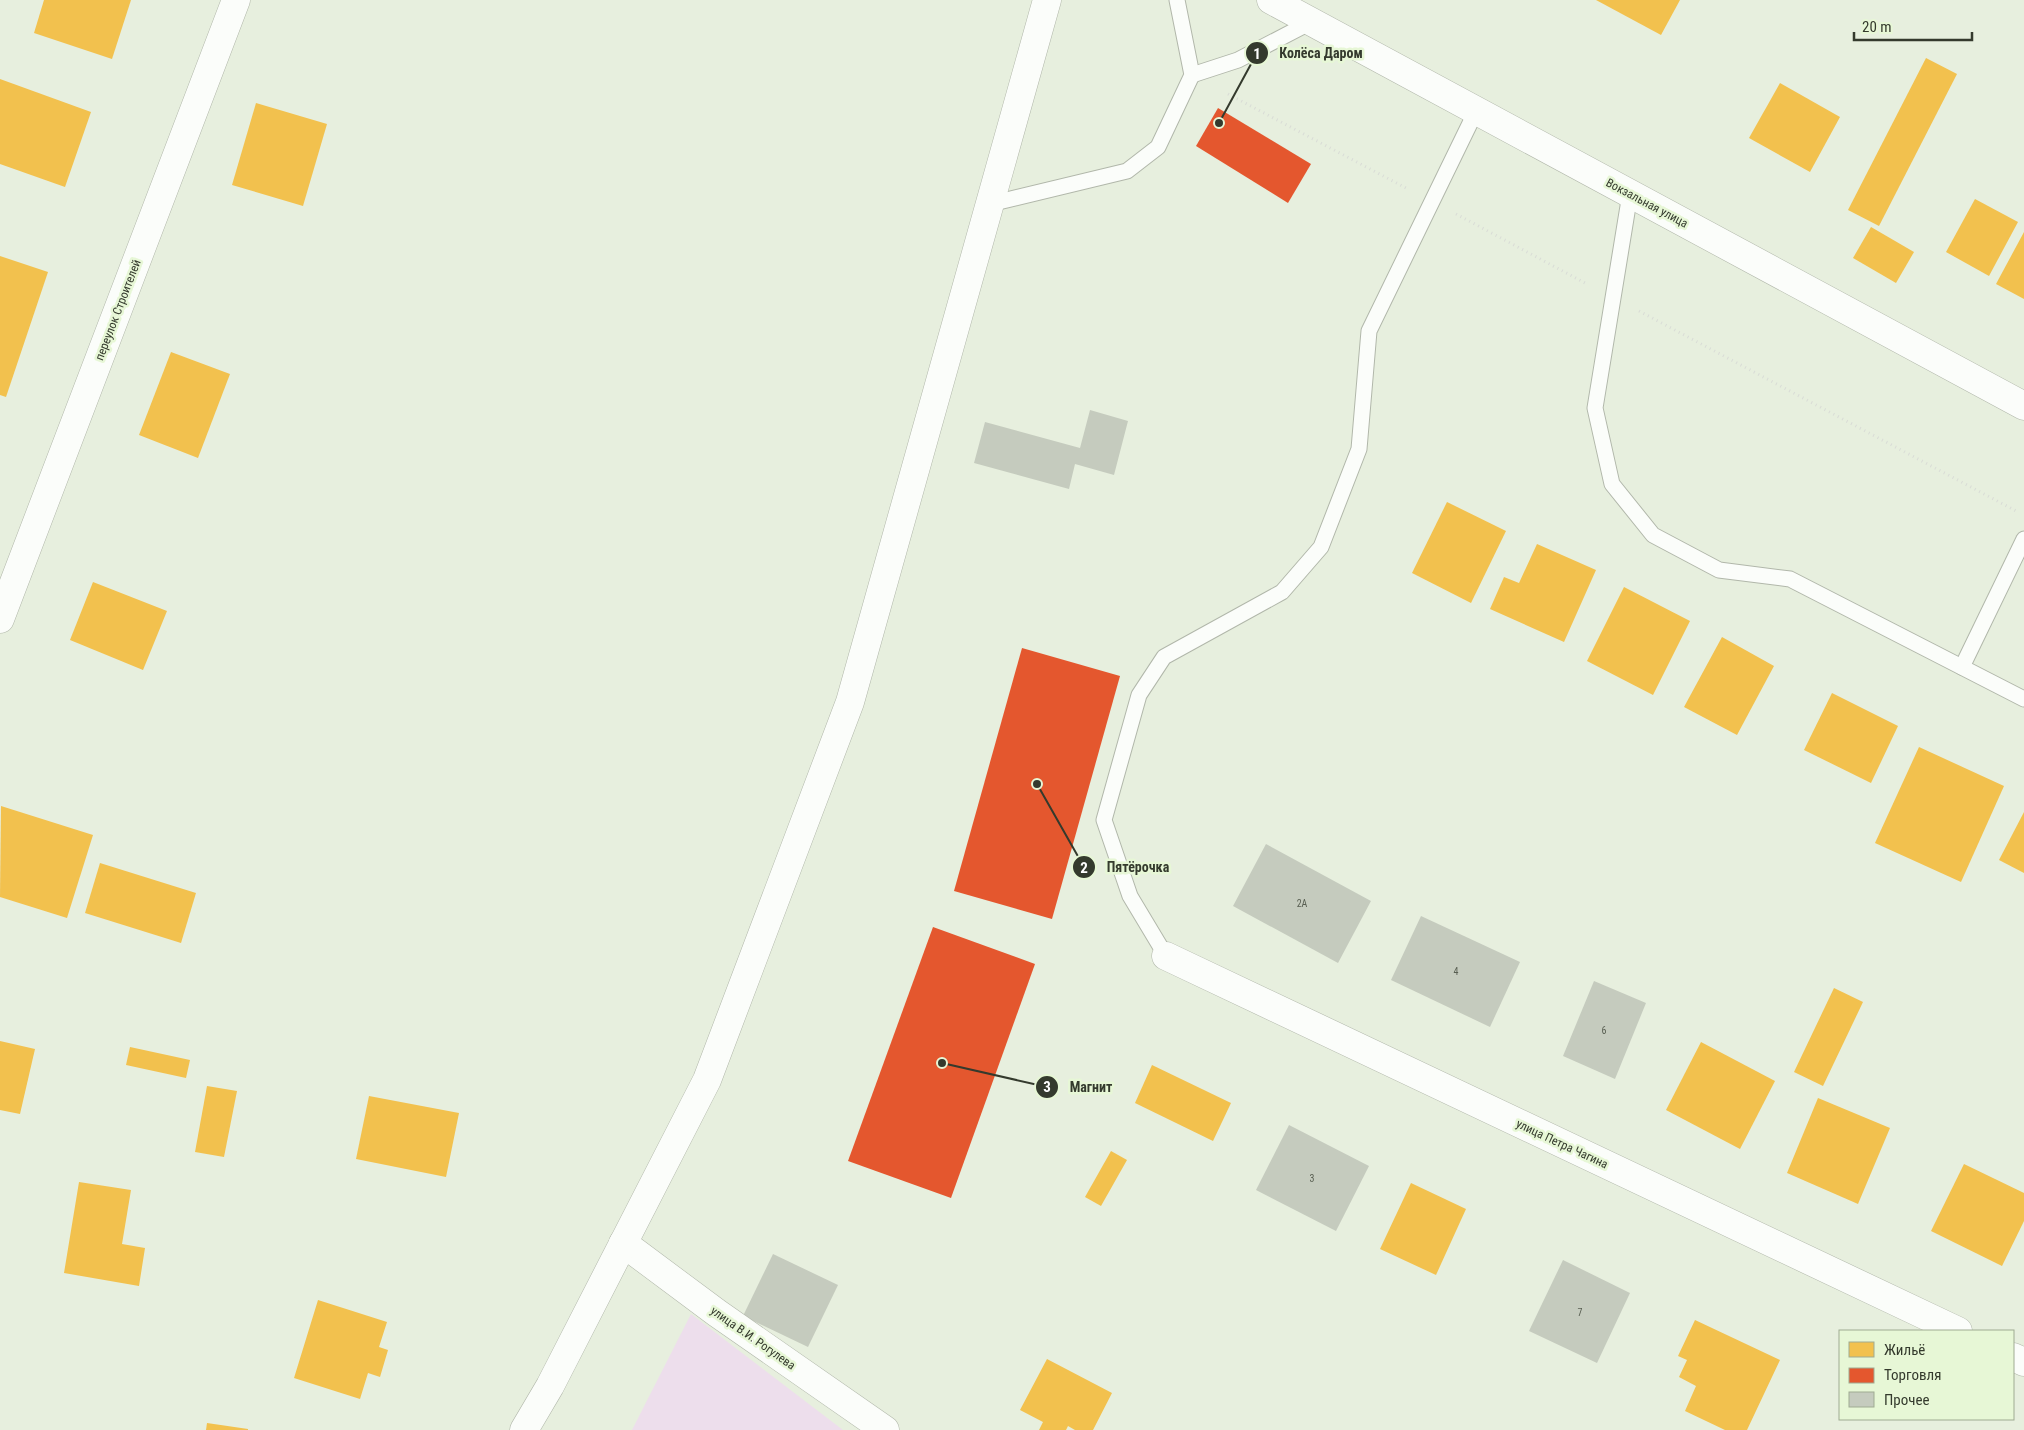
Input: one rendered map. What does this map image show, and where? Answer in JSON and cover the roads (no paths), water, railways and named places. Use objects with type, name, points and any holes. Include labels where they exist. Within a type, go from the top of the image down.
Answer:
[{"type":"street","name":"переулок Строителей","points":[[0,619],[236,0]]},
{"type":"street","points":[[524,1430],[550,1386],[707,1080],[850,702],[1047,0]]},
{"type":"street","name":"Вокзальная улица","points":[[1270,0],[2024,406]]},
{"type":"street","name":"улица Петра Чагина","points":[[1166,956],[1956,1330]]},
{"type":"street","name":"улица В.И. Рогулева","points":[[623,1243],[717,1313],[885,1430]]},
{"type":"lane","points":[[990,204],[1127,171],[1158,147],[1192,75],[1177,0]]},
{"type":"lane","points":[[1192,75],[1238,60],[1311,22]]},
{"type":"lane","points":[[1166,956],[1130,896],[1104,820],[1139,695],[1164,658],[1282,592],[1321,547],[1359,448],[1369,331],[1476,111]]},
{"type":"lane","points":[[1630,194],[1595,408],[1612,484],[1653,535],[1661,540],[1719,570],[1790,579],[2024,699]]},
{"type":"lane","points":[[1962,667],[2024,539]]},
{"type":"place","name":"Колёса Даром","points":[[1219,123]]},
{"type":"place","name":"Пятёрочка","points":[[1037,784]]},
{"type":"place","name":"Магнит","points":[[942,1063]]}]
